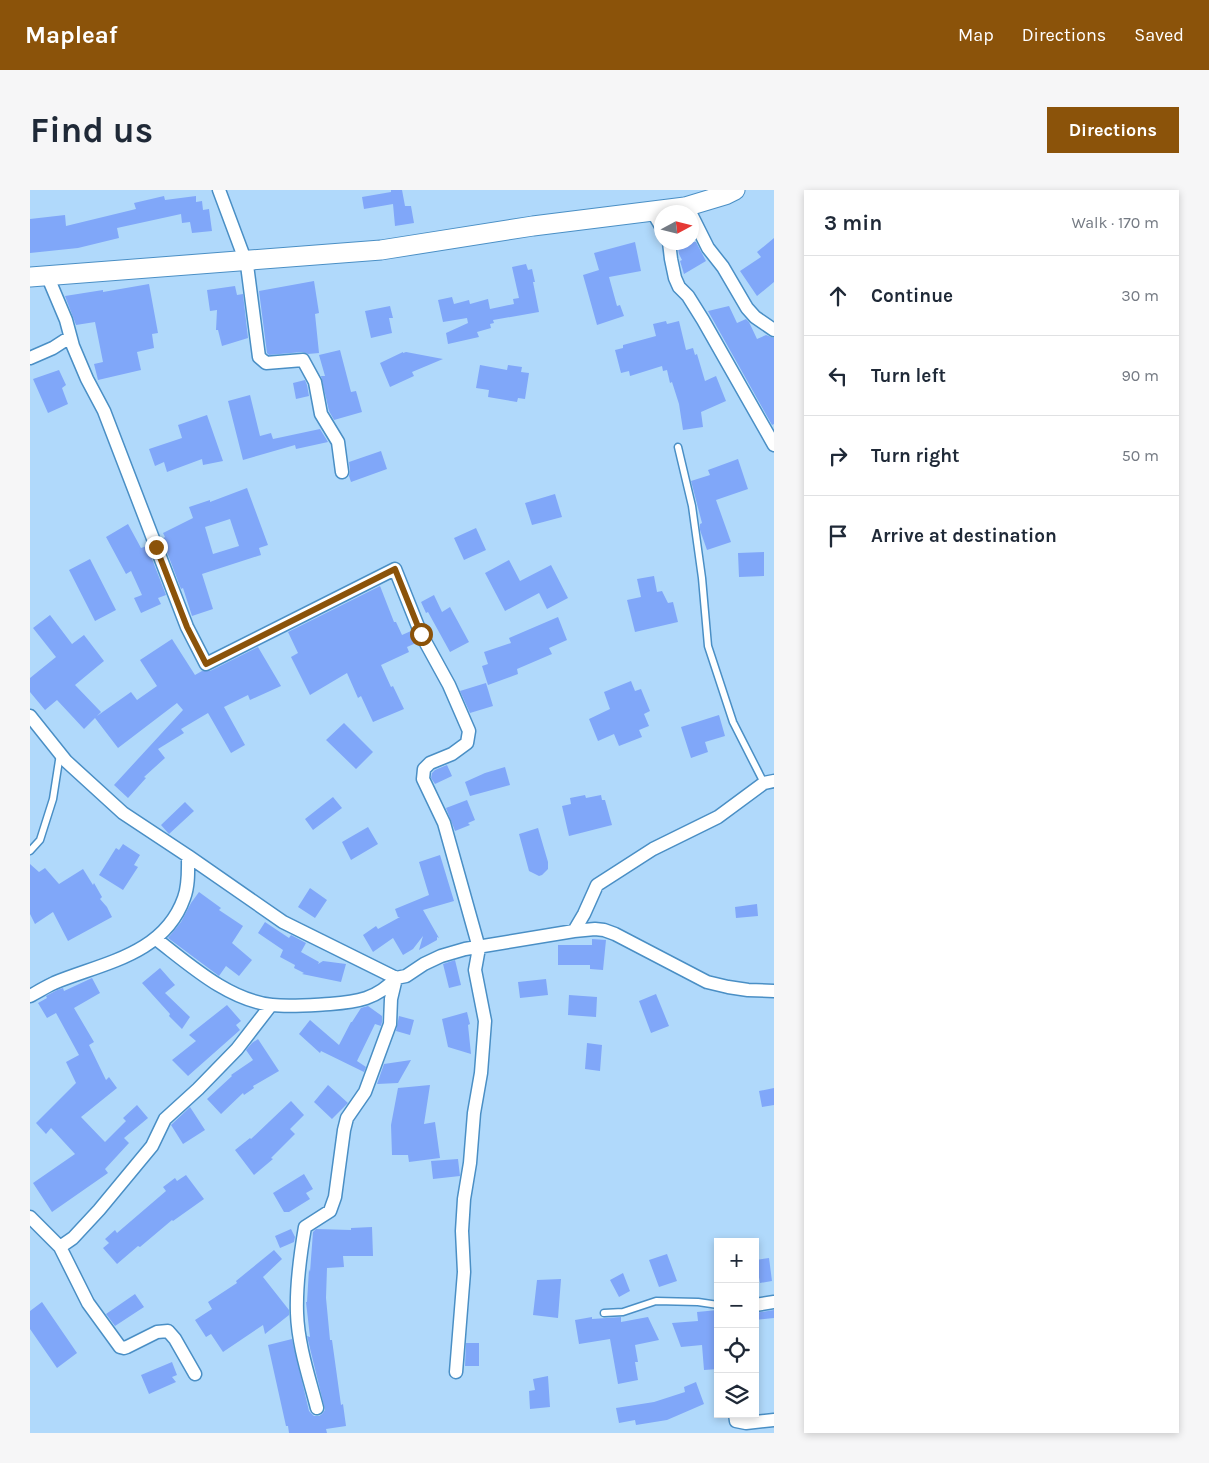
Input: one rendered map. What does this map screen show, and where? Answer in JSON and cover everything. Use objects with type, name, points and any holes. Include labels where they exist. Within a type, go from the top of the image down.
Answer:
[{"type":"street","points":[[219,190],[246,265],[259,357],[266,363],[303,360],[315,382],[321,414],[338,442],[342,472]]},
{"type":"street","points":[[699,207],[735,190]]},
{"type":"street","points":[[456,1372],[464,1272],[462,1231],[464,1199],[470,1163],[474,1113],[481,1073],[485,1021],[475,970],[479,948],[444,823],[423,779],[424,769],[430,763],[452,754],[467,743],[469,731],[449,685],[421,634],[395,569],[206,664],[187,627],[104,411],[87,379],[73,346],[66,320],[39,276],[381,250],[533,226],[652,211],[654,214]]},
{"type":"street","points":[[699,231],[747,308],[755,318],[774,330]]},
{"type":"street","points":[[670,250],[675,278],[679,287],[688,296],[703,320],[774,445]]},
{"type":"street","points":[[30,358],[53,348],[70,337]]},
{"type":"street","points":[[30,716],[66,761],[123,814],[188,856],[283,922],[396,978]]},
{"type":"street","points":[[574,931],[597,885],[653,849],[718,817],[769,782]]},
{"type":"street","points":[[30,996],[52,984],[137,951],[156,939],[168,926],[185,897],[188,856]]},
{"type":"street","points":[[156,939],[221,986],[248,999],[272,1005],[308,1006],[355,1002],[374,995],[388,987],[396,978],[406,976],[441,956],[465,949],[594,929],[614,934],[707,982],[748,990],[774,991]]},
{"type":"street","points":[[317,1408],[303,1352],[297,1314],[298,1266],[303,1237],[305,1227],[330,1211],[335,1197],[347,1118],[365,1092],[390,1024],[391,999],[396,978]]},
{"type":"street","points":[[60,1247],[73,1238],[99,1210],[152,1146],[165,1119],[237,1049],[272,1005]]},
{"type":"street","points":[[30,1217],[60,1247],[88,1303],[120,1347],[127,1347],[157,1332],[168,1331],[175,1339],[195,1374]]},
{"type":"street","points":[[759,1304],[774,1302]]},
{"type":"street","points":[[736,1418],[736,1421],[746,1423],[774,1420]]},
{"type":"lane","points":[[678,447],[692,506],[702,578],[708,646],[733,722],[769,782]]},
{"type":"lane","points":[[30,850],[40,840],[53,799],[60,753]]},
{"type":"lane","points":[[604,1313],[623,1312],[656,1301],[714,1304]]},
{"type":"building","points":[[391,190],[402,190],[405,206],[411,206],[414,223],[395,226],[393,204],[364,209],[362,197],[391,192]]},
{"type":"building","points":[[164,196],[165,200],[196,196],[196,202],[202,201],[203,210],[209,209],[212,231],[192,233],[190,222],[182,223],[181,214],[117,228],[119,238],[78,248],[30,253],[30,219],[65,215],[66,226],[136,209],[134,203]]},
{"type":"building","points":[[774,238],[774,282],[757,296],[740,271],[761,257],[757,252]]},
{"type":"building","points":[[635,242],[641,271],[609,277],[617,306],[620,305],[624,316],[597,325],[583,275],[599,270],[594,253]]},
{"type":"building","points":[[699,248],[706,261],[684,274],[678,250],[699,250]]},
{"type":"building","points":[[526,264],[528,270],[532,269],[539,312],[493,320],[494,323],[490,324],[491,328],[477,332],[479,337],[448,344],[446,333],[468,323],[467,318],[443,322],[438,300],[452,297],[454,304],[469,300],[470,304],[488,299],[490,309],[514,304],[513,299],[519,298],[512,267]]},
{"type":"building","points":[[314,281],[319,313],[315,314],[319,353],[308,354],[302,352],[269,355],[267,353],[259,291]]},
{"type":"building","points":[[149,284],[158,333],[152,334],[154,348],[137,352],[141,370],[98,380],[94,364],[103,362],[95,322],[76,325],[65,296]]},
{"type":"building","points":[[235,286],[237,295],[243,294],[248,338],[222,346],[218,330],[216,330],[217,310],[210,311],[207,290]]},
{"type":"building","points":[[390,306],[393,318],[389,318],[392,333],[371,338],[365,311]]},
{"type":"building","points":[[729,306],[737,323],[746,319],[749,322],[757,339],[766,335],[774,338],[774,424],[772,425],[708,311]]},
{"type":"building","points":[[666,321],[667,324],[679,321],[686,350],[693,348],[695,355],[697,354],[705,381],[716,376],[726,401],[701,412],[703,427],[683,430],[679,404],[672,382],[670,383],[667,370],[663,371],[662,366],[630,376],[629,371],[621,373],[615,350],[623,348],[623,345],[656,336],[653,324]]},
{"type":"building","points":[[340,350],[351,392],[356,391],[362,412],[334,420],[329,411],[321,376],[325,376],[319,355]]},
{"type":"building","points":[[403,352],[443,359],[412,372],[414,376],[390,387],[380,363]]},
{"type":"building","points":[[480,365],[507,370],[508,365],[522,367],[521,372],[529,373],[525,399],[518,398],[517,402],[488,397],[489,390],[476,388]]},
{"type":"building","points":[[59,370],[66,385],[62,388],[68,404],[48,413],[33,379]]},
{"type":"building","points":[[305,380],[309,396],[296,399],[293,383]]},
{"type":"building","points":[[250,395],[260,436],[271,433],[273,439],[320,429],[328,442],[296,449],[295,445],[243,460],[228,401]]},
{"type":"building","points":[[207,415],[223,461],[203,465],[202,459],[167,472],[164,462],[155,466],[149,449],[182,438],[178,425]]},
{"type":"building","points":[[381,451],[387,469],[351,482],[349,462]]},
{"type":"building","points":[[738,459],[748,489],[716,500],[731,542],[707,550],[700,530],[700,524],[702,523],[691,481],[710,475],[708,470]]},
{"type":"building","points":[[247,488],[268,545],[259,548],[261,555],[202,574],[213,609],[192,616],[183,588],[181,589],[162,539],[165,537],[163,533],[193,518],[189,507],[210,500],[210,502]],"holes":[[[230,519],[239,546],[213,554],[205,527]]]},
{"type":"building","points":[[555,494],[562,517],[532,525],[525,503]]},
{"type":"building","points":[[128,524],[141,548],[147,546],[166,595],[158,598],[161,604],[141,613],[134,598],[142,595],[131,571],[126,574],[106,537]]},
{"type":"building","points":[[476,528],[486,550],[464,560],[454,538]]},
{"type":"building","points":[[764,552],[764,576],[739,577],[738,553]]},
{"type":"building","points":[[90,559],[116,610],[95,621],[69,570]]},
{"type":"building","points":[[509,560],[520,581],[551,565],[568,598],[547,609],[539,593],[505,611],[485,573]]},
{"type":"building","points":[[654,576],[657,592],[662,591],[668,603],[673,602],[678,622],[635,632],[627,600],[641,597],[637,579]]},
{"type":"building","points":[[380,586],[394,622],[396,622],[402,635],[411,631],[416,643],[407,647],[409,652],[381,665],[404,709],[373,722],[361,696],[358,698],[347,673],[310,695],[291,657],[298,653],[288,632]]},
{"type":"building","points":[[434,595],[442,612],[450,607],[469,642],[450,652],[421,602]]},
{"type":"building","points":[[50,615],[72,644],[84,635],[104,661],[75,685],[101,712],[97,716],[131,692],[137,700],[157,686],[140,660],[172,639],[195,675],[202,671],[210,671],[258,647],[281,686],[250,700],[248,695],[224,707],[245,745],[231,753],[208,713],[181,729],[184,733],[158,749],[165,758],[144,777],[146,778],[128,798],[114,785],[183,710],[177,703],[118,748],[95,718],[84,729],[57,700],[45,710],[30,692],[30,678],[56,657],[33,628]]},
{"type":"building","points":[[558,617],[567,640],[549,648],[552,654],[517,669],[518,674],[488,685],[482,666],[488,664],[484,652],[511,643],[509,638]]},
{"type":"building","points":[[631,681],[635,691],[641,689],[650,711],[644,714],[649,726],[639,730],[642,737],[619,746],[614,734],[598,741],[589,719],[610,709],[604,692]]},
{"type":"building","points":[[486,683],[493,706],[470,713],[460,691]]},
{"type":"building","points":[[719,715],[725,736],[705,742],[708,752],[691,758],[681,727]]},
{"type":"building","points":[[344,723],[373,752],[356,769],[326,740]]},
{"type":"building","points":[[447,765],[452,776],[435,784],[431,778],[432,773]]},
{"type":"building","points":[[505,767],[510,785],[470,796],[465,782]]},
{"type":"building","points":[[585,795],[586,798],[601,795],[602,800],[605,800],[612,825],[569,836],[562,806],[571,804],[570,798]]},
{"type":"building","points":[[333,797],[342,808],[313,830],[305,819]]},
{"type":"building","points":[[467,800],[475,820],[468,823],[470,825],[455,831],[446,808]]},
{"type":"building","points":[[185,802],[194,811],[169,834],[161,825]]},
{"type":"building","points":[[368,827],[378,844],[351,860],[342,842]]},
{"type":"building","points":[[538,828],[548,862],[548,869],[539,876],[529,871],[519,834]]},
{"type":"building","points":[[123,844],[140,855],[134,865],[138,867],[123,890],[99,875],[116,848],[119,850]]},
{"type":"building","points":[[440,855],[454,901],[423,910],[439,938],[437,937],[437,940],[419,950],[423,936],[413,949],[403,955],[393,938],[373,952],[363,935],[376,926],[378,929],[400,917],[398,917],[395,909],[429,895],[419,862]]},
{"type":"building","points":[[30,864],[39,872],[45,868],[59,884],[83,869],[93,885],[94,883],[102,897],[100,899],[112,917],[68,941],[53,912],[35,924],[30,914]]},
{"type":"building","points":[[310,888],[327,900],[315,918],[298,907]]},
{"type":"building","points":[[199,892],[221,908],[219,910],[243,926],[232,943],[252,960],[239,976],[226,966],[219,976],[168,938],[181,922]]},
{"type":"building","points":[[757,904],[758,916],[736,918],[735,907]]},
{"type":"building","points":[[265,922],[289,938],[291,935],[306,943],[301,952],[319,962],[318,964],[323,961],[346,964],[341,982],[302,974],[304,973],[294,968],[295,965],[280,957],[283,950],[258,933]]},
{"type":"building","points":[[592,939],[606,940],[603,970],[590,969],[590,965],[558,965],[558,945],[592,945]]},
{"type":"building","points":[[455,960],[461,985],[449,988],[443,964]]},
{"type":"building","points":[[160,968],[175,985],[165,993],[190,1017],[182,1029],[142,983]]},
{"type":"building","points":[[92,978],[100,993],[74,1008],[94,1042],[89,1045],[106,1080],[109,1077],[117,1088],[81,1117],[105,1142],[126,1121],[123,1118],[137,1105],[148,1118],[124,1138],[129,1143],[105,1169],[108,1173],[52,1212],[33,1183],[75,1154],[51,1128],[46,1134],[36,1123],[76,1083],[66,1062],[79,1055],[56,1013],[47,1018],[38,1003],[57,990],[63,988],[64,991]]},
{"type":"building","points":[[546,979],[548,995],[520,998],[518,982]]},
{"type":"building","points":[[656,994],[669,1026],[651,1033],[639,1001]]},
{"type":"building","points":[[569,995],[597,997],[596,1017],[568,1015]]},
{"type":"building","points":[[227,1005],[241,1021],[236,1025],[240,1030],[188,1076],[172,1060],[196,1041],[189,1035]]},
{"type":"building","points":[[368,1006],[382,1016],[382,1022],[381,1026],[375,1024],[357,1061],[366,1067],[364,1072],[321,1051],[320,1053],[299,1034],[310,1020],[339,1045],[361,1008]]},
{"type":"building","points":[[467,1012],[470,1024],[468,1025],[471,1054],[448,1047],[442,1019]]},
{"type":"building","points":[[399,1016],[414,1020],[410,1035],[396,1031]]},
{"type":"building","points":[[258,1039],[279,1071],[253,1086],[254,1088],[244,1095],[243,1093],[221,1114],[207,1099],[231,1075],[253,1060],[246,1050]]},
{"type":"building","points":[[587,1043],[602,1045],[600,1071],[585,1069]]},
{"type":"building","points":[[411,1060],[398,1083],[377,1084],[384,1064]]},
{"type":"building","points":[[328,1085],[348,1103],[332,1119],[314,1102]]},
{"type":"building","points":[[430,1085],[424,1124],[435,1122],[440,1158],[409,1162],[408,1155],[392,1155],[391,1125],[398,1088]]},
{"type":"building","points":[[774,1088],[774,1105],[762,1107],[759,1091]]},
{"type":"building","points":[[291,1101],[304,1115],[290,1129],[295,1134],[271,1158],[273,1159],[254,1175],[235,1150],[251,1139]]},
{"type":"building","points":[[190,1107],[205,1130],[183,1144],[171,1125]]},
{"type":"building","points":[[458,1159],[460,1176],[433,1179],[431,1161]]},
{"type":"building","points":[[304,1174],[313,1189],[306,1193],[310,1199],[289,1212],[284,1212],[273,1193]]},
{"type":"building","points":[[186,1175],[204,1199],[172,1220],[117,1264],[103,1248],[109,1243],[105,1239],[115,1230],[117,1233],[166,1191],[163,1187],[175,1178],[177,1181]]},
{"type":"building","points":[[372,1227],[373,1256],[343,1256],[344,1267],[327,1268],[326,1298],[330,1340],[332,1340],[341,1405],[343,1404],[346,1426],[326,1429],[327,1433],[289,1433],[268,1345],[292,1339],[309,1411],[314,1416],[319,1416],[325,1410],[307,1336],[310,1337],[306,1302],[313,1232],[316,1229],[351,1230],[351,1228]]},
{"type":"building","points":[[291,1229],[295,1237],[294,1242],[280,1248],[275,1236]]},
{"type":"building","points":[[274,1250],[282,1259],[263,1277],[289,1310],[289,1315],[265,1334],[263,1325],[223,1352],[211,1334],[206,1337],[195,1320],[212,1309],[208,1302],[237,1283],[236,1281]]},
{"type":"building","points":[[667,1254],[677,1281],[659,1287],[649,1260]]},
{"type":"building","points":[[769,1258],[772,1281],[760,1283],[759,1260]]},
{"type":"building","points":[[623,1273],[630,1291],[619,1297],[610,1280]]},
{"type":"building","points":[[561,1279],[558,1318],[533,1315],[537,1280]]},
{"type":"building","points":[[135,1294],[144,1307],[115,1326],[106,1314]]},
{"type":"building","points":[[42,1302],[77,1353],[57,1368],[30,1329],[30,1311]]},
{"type":"building","points":[[714,1310],[714,1369],[704,1370],[702,1345],[681,1347],[672,1323],[698,1321],[697,1312]]},
{"type":"building","points":[[774,1310],[774,1318],[759,1320],[759,1312]]},
{"type":"building","points":[[592,1317],[592,1319],[621,1317],[621,1322],[648,1317],[659,1340],[635,1345],[638,1362],[635,1362],[638,1380],[618,1384],[610,1339],[579,1344],[575,1320]]},
{"type":"building","points":[[466,1343],[479,1343],[479,1366],[465,1366]]},
{"type":"building","points":[[172,1362],[177,1375],[172,1377],[176,1382],[149,1394],[141,1375]]},
{"type":"building","points":[[548,1376],[550,1407],[530,1409],[529,1391],[535,1390],[533,1379]]},
{"type":"building","points":[[696,1382],[704,1404],[667,1420],[636,1425],[635,1420],[619,1423],[616,1408],[654,1402],[685,1392],[684,1387]]},
{"type":"route","points":[[156,547],[187,627],[206,664],[395,569],[421,634]]}]
